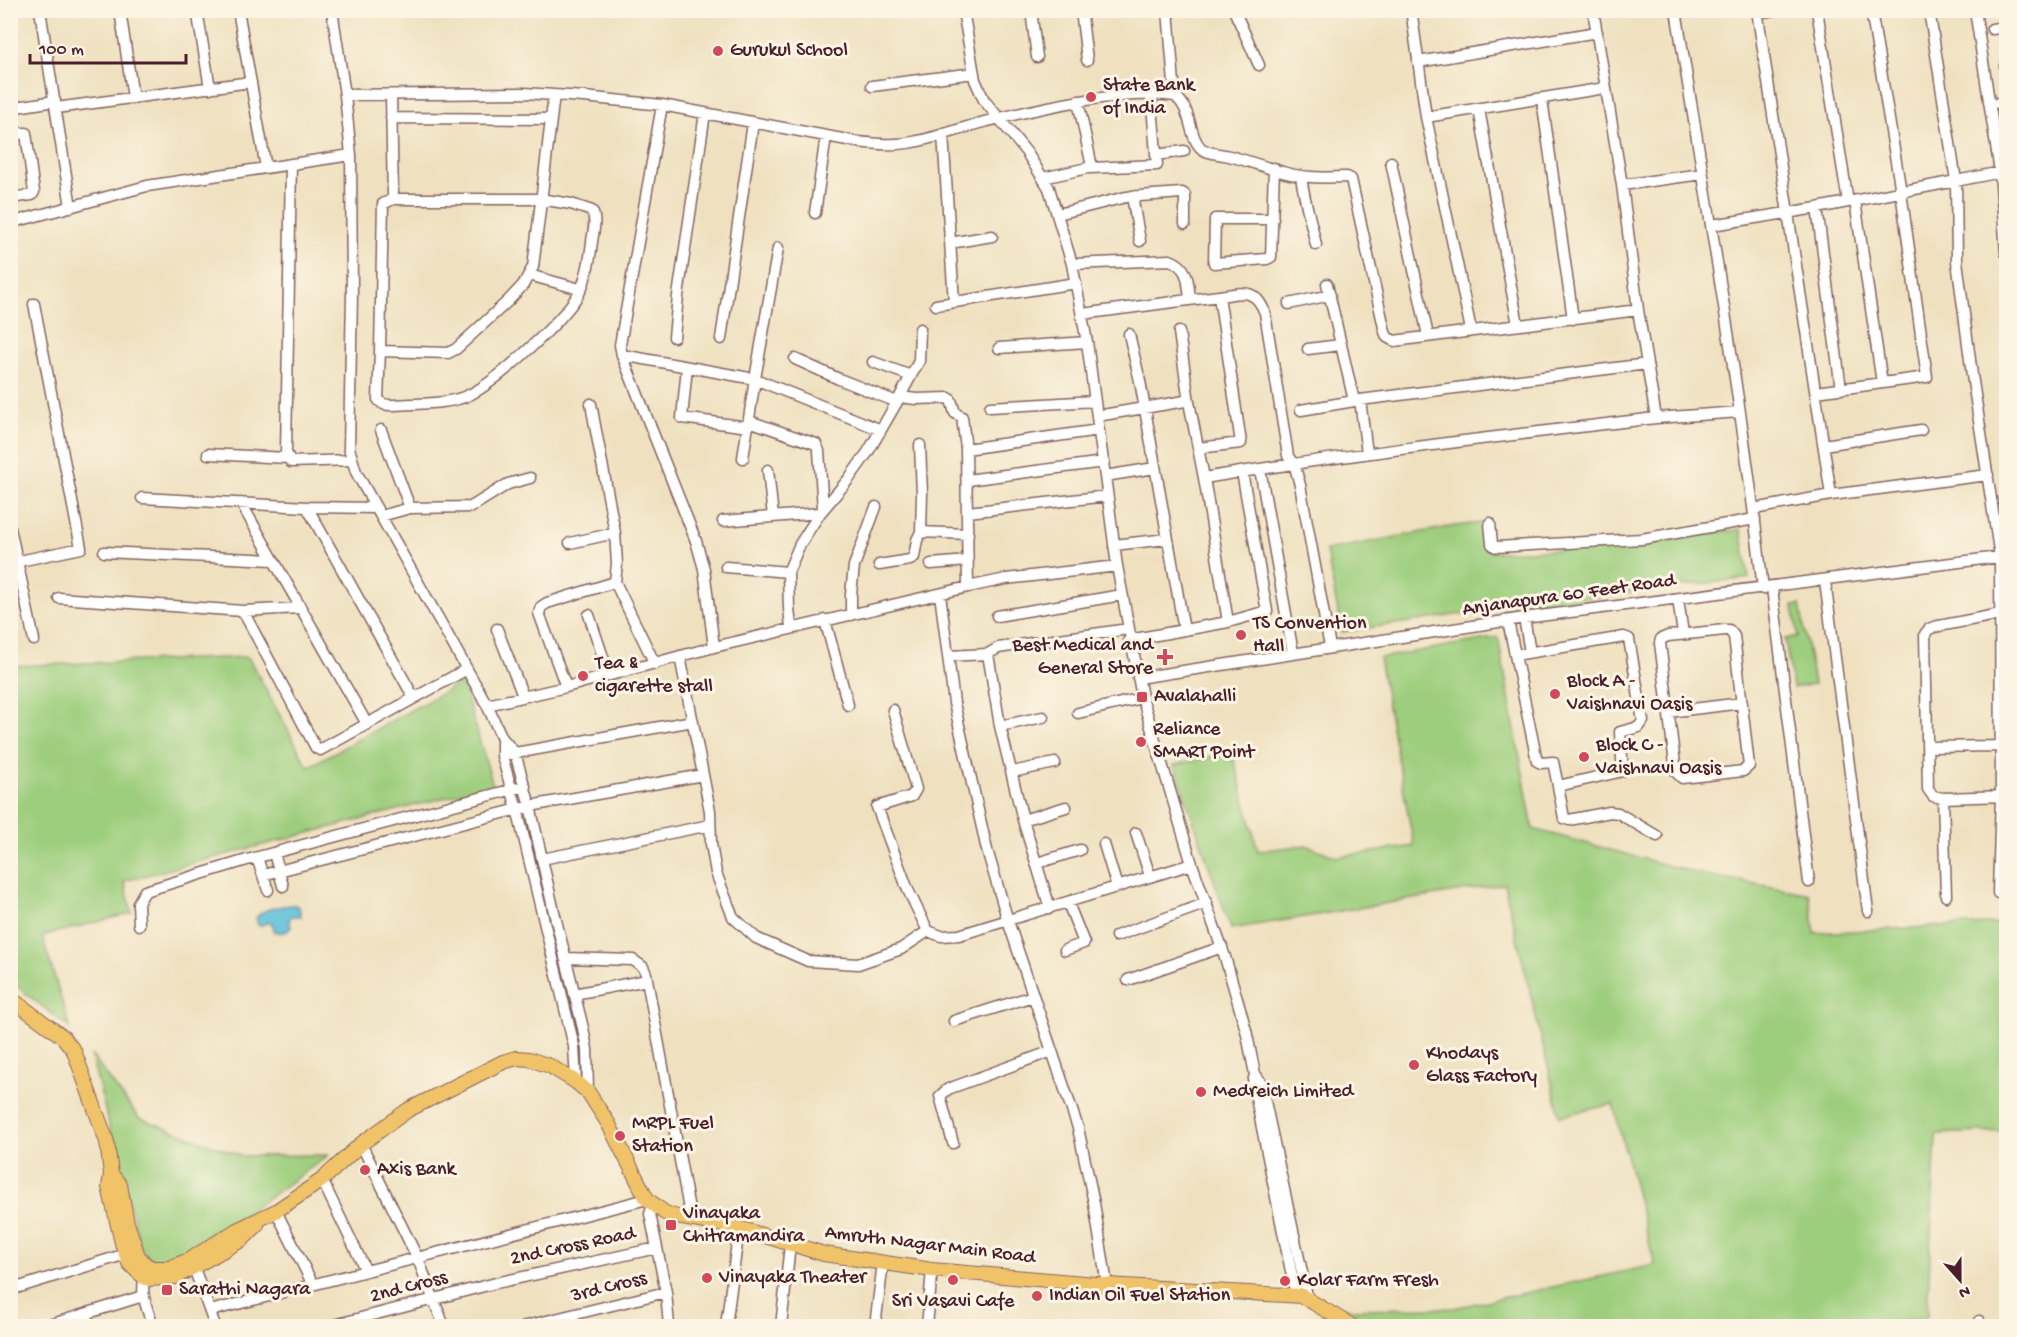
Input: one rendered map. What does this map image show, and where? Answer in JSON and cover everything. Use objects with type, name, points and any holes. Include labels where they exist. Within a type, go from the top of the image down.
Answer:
[{"type":"main road","points":[[10,998],[63,1037],[74,1051],[107,1142],[111,1174],[109,1187],[129,1263],[166,1279],[194,1268],[243,1239],[271,1214],[322,1180],[361,1144],[408,1110],[503,1062],[517,1058],[529,1059],[550,1066],[588,1092],[608,1123],[650,1202]]},
{"type":"main road","points":[[111,1174],[120,1185],[127,1223],[138,1256],[145,1264],[147,1272]]},
{"type":"main road","name":"Amruth Nagar Main Road","points":[[650,1202],[665,1213],[739,1228],[824,1254],[932,1270],[1302,1298],[1352,1326]]},
{"type":"main road","points":[[147,1272],[169,1268],[189,1260],[237,1230],[271,1214]]},
{"type":"street","points":[[40,10],[71,207]]},
{"type":"street","points":[[120,10],[133,98]]},
{"type":"street","points":[[197,10],[210,88]]},
{"type":"street","points":[[238,10],[266,168]]},
{"type":"street","points":[[332,10],[345,95],[351,155],[352,294],[349,448],[351,460],[487,705],[502,738],[515,753],[530,806],[587,1049],[588,1092]]},
{"type":"street","points":[[963,10],[974,73],[984,100],[1027,153],[1043,178],[1054,200],[1072,264],[1087,342],[1116,566],[1142,698],[1191,864],[1222,947],[1246,1030],[1255,1074],[1253,1083],[1302,1298]]},
{"type":"street","points":[[1031,10],[1037,57]]},
{"type":"street","points":[[1081,10],[1087,60]]},
{"type":"street","points":[[1168,10],[1175,96],[1186,109],[1201,148],[1301,176],[1351,179],[1387,337],[1394,341],[1638,310]]},
{"type":"street","points":[[1234,10],[1260,65]]},
{"type":"street","points":[[1414,10],[1412,16],[1426,117],[1471,330]]},
{"type":"street","points":[[1593,10],[1622,185],[1638,310],[1656,418]]},
{"type":"street","points":[[1676,10],[1712,225],[1809,882]]},
{"type":"street","points":[[1775,10],[1757,12],[1831,495]]},
{"type":"street","points":[[1817,10],[1882,383]]},
{"type":"street","points":[[1816,392],[1927,377],[1901,192],[1871,10]]},
{"type":"street","points":[[1929,10],[1956,181],[1957,261],[1972,375],[2003,556],[2003,728],[1999,746],[2004,796],[1998,893]]},
{"type":"street","points":[[1975,10],[2003,172],[2007,253]]},
{"type":"street","points":[[1992,29],[2007,27]]},
{"type":"street","points":[[1418,62],[1597,32]]},
{"type":"street","points":[[872,86],[974,73]]},
{"type":"street","points":[[10,108],[133,98],[251,82]]},
{"type":"street","points":[[1426,117],[1605,88]]},
{"type":"street","points":[[345,95],[524,93],[662,105],[881,145],[912,143],[998,118],[1078,101],[1152,94],[1175,96]]},
{"type":"street","points":[[1043,178],[1091,168],[1157,165],[1152,94]]},
{"type":"street","points":[[391,95],[393,199]]},
{"type":"street","points":[[380,351],[448,353],[456,349],[523,285],[533,267],[554,95]]},
{"type":"street","points":[[1542,99],[1573,319]]},
{"type":"street","points":[[1078,101],[1091,168]]},
{"type":"street","points":[[662,105],[621,335],[622,355],[696,541],[704,569],[714,647]]},
{"type":"street","points":[[1479,109],[1518,325]]},
{"type":"street","points":[[674,337],[705,113]]},
{"type":"street","points":[[391,118],[551,119]]},
{"type":"street","points":[[721,339],[753,123]]},
{"type":"street","points":[[10,134],[26,133],[34,192],[32,195],[10,198]]},
{"type":"street","points":[[943,134],[954,302]]},
{"type":"street","points":[[815,213],[826,136]]},
{"type":"street","points":[[1156,155],[1184,151]]},
{"type":"street","points":[[10,224],[147,186],[351,155]]},
{"type":"street","points":[[1391,162],[1428,336]]},
{"type":"street","points":[[288,458],[291,164]]},
{"type":"street","points":[[1274,168],[1274,219],[1271,257],[1213,262],[1213,220],[1274,219]]},
{"type":"street","points":[[1712,225],[1852,202],[2003,172]]},
{"type":"street","points":[[1622,185],[1702,174]]},
{"type":"street","points":[[1301,176],[1304,202],[1316,245]]},
{"type":"street","points":[[1058,214],[1132,196],[1184,193],[1185,224]]},
{"type":"street","points":[[1132,196],[1140,241]]},
{"type":"street","points":[[393,199],[540,199],[586,208],[594,214],[590,253],[578,294],[547,331],[487,384],[459,399],[395,405],[386,405],[378,399],[383,204],[393,199]]},
{"type":"street","points":[[1817,208],[1841,389]]},
{"type":"street","points":[[950,243],[992,236]]},
{"type":"street","points":[[743,458],[778,248]]},
{"type":"street","points":[[1072,264],[1170,260],[1184,268],[1190,300]]},
{"type":"street","points":[[529,275],[580,289]]},
{"type":"street","points":[[936,305],[1076,283]]},
{"type":"street","points":[[1289,304],[1328,290],[1340,345],[1357,401],[1367,453]]},
{"type":"street","points":[[1082,314],[1249,293],[1254,295],[1262,305],[1288,456],[1300,485],[1330,647]]},
{"type":"street","points":[[1198,448],[1241,443],[1219,296]]},
{"type":"street","points":[[14,562],[81,548],[34,304]]},
{"type":"street","points":[[791,628],[788,572],[800,544],[821,511],[848,480],[898,400],[919,361],[920,329]]},
{"type":"street","points":[[1179,332],[1189,402],[1228,622]]},
{"type":"street","points":[[1129,334],[1184,630]]},
{"type":"street","points":[[999,348],[1087,342]]},
{"type":"street","points":[[1308,349],[1340,345]]},
{"type":"street","points":[[622,355],[755,379],[881,430]]},
{"type":"street","points":[[795,359],[839,379],[898,400],[949,398],[951,400],[955,413],[962,417],[966,449],[968,587]]},
{"type":"street","points":[[873,362],[911,376]]},
{"type":"street","points":[[1301,410],[1647,364]]},
{"type":"street","points":[[687,367],[682,418],[748,424],[816,444],[819,451],[821,511]]},
{"type":"street","points":[[990,407],[1095,401]]},
{"type":"street","points":[[1097,416],[1189,402]]},
{"type":"street","points":[[591,404],[615,532],[617,564],[615,582],[655,664]]},
{"type":"street","points":[[1204,478],[1367,453],[1656,418],[1740,412]]},
{"type":"street","points":[[381,430],[410,507]]},
{"type":"street","points":[[966,449],[1099,430]]},
{"type":"street","points":[[1824,445],[1921,430]]},
{"type":"street","points":[[879,565],[910,560],[914,557],[921,532],[920,445]]},
{"type":"street","points":[[208,454],[288,458],[291,462],[351,460]]},
{"type":"street","points":[[967,480],[1104,462]]},
{"type":"street","points":[[1105,476],[1155,468]]},
{"type":"street","points":[[1260,469],[1293,652]]},
{"type":"street","points":[[768,470],[773,517]]},
{"type":"street","points":[[948,656],[988,654],[998,648],[1184,630],[1228,622],[1268,611],[1242,472]]},
{"type":"street","points":[[1490,523],[1492,544],[1496,547],[1642,539],[1831,495],[1988,475]]},
{"type":"street","points":[[142,498],[378,512],[410,507],[471,507],[508,484],[530,478]]},
{"type":"street","points":[[968,512],[1107,496]]},
{"type":"street","points":[[241,503],[367,724]]},
{"type":"street","points":[[307,507],[414,698]]},
{"type":"street","points":[[851,615],[854,566],[876,507]]},
{"type":"street","points":[[723,521],[821,511]]},
{"type":"street","points":[[10,528],[14,562],[34,640]]},
{"type":"street","points":[[570,543],[615,532]]},
{"type":"street","points":[[921,532],[968,534]]},
{"type":"street","points":[[1114,545],[1167,539]]},
{"type":"street","points":[[104,552],[273,560]]},
{"type":"street","name":"Anjanapura 60 Feet Road","points":[[1138,678],[1293,652],[1524,618],[1824,581],[2003,556]]},
{"type":"street","points":[[931,564],[968,561]]},
{"type":"street","points":[[487,705],[566,687],[791,628],[968,587],[1006,579],[1116,566]]},
{"type":"street","points":[[726,567],[788,572]]},
{"type":"street","points":[[1824,581],[1868,911]]},
{"type":"street","points":[[566,687],[539,613],[541,607],[547,603],[615,582]]},
{"type":"street","points":[[940,594],[954,703],[982,827],[1008,921],[1078,1128],[1094,1203],[1107,1285]]},
{"type":"street","points":[[997,616],[1122,595]]},
{"type":"street","points":[[58,598],[243,611],[300,608]]},
{"type":"street","points":[[1678,599],[1683,634]]},
{"type":"street","points":[[243,611],[316,748],[323,750],[467,669]]},
{"type":"street","points":[[2004,613],[1934,627],[1925,634],[1928,789],[1934,796],[1943,798],[2004,796]]},
{"type":"street","points":[[589,615],[609,675]]},
{"type":"street","points":[[1524,618],[1530,652]]},
{"type":"street","points":[[825,620],[848,705]]},
{"type":"street","points":[[1508,621],[1537,761],[1553,762],[1564,818],[1569,820],[1610,812],[1618,813],[1657,836]]},
{"type":"street","points":[[497,629],[524,696]]},
{"type":"street","points":[[1725,630],[1733,633],[1750,762],[1743,771],[1682,778],[1676,772],[1659,643],[1664,637],[1683,634],[1725,630]]},
{"type":"street","points":[[1515,655],[1624,637],[1630,641],[1643,721],[1639,727],[1620,732],[1623,771],[1558,786]]},
{"type":"street","points":[[988,654],[1000,726],[1023,820],[1050,908]]},
{"type":"street","points":[[680,656],[710,811],[711,844],[716,873],[733,916],[756,938],[808,961],[858,964],[901,949],[928,931]]},
{"type":"street","points":[[1078,713],[1142,698]]},
{"type":"street","points":[[1668,712],[1742,703]]},
{"type":"street","points":[[893,710],[916,789],[912,796],[877,807],[908,890],[928,931],[942,936],[959,935],[1191,864]]},
{"type":"street","points":[[1000,726],[1043,717]]},
{"type":"street","points":[[502,756],[693,721]]},
{"type":"street","points":[[502,738],[502,756],[574,1046],[576,1082]]},
{"type":"street","points":[[1927,747],[1999,746]]},
{"type":"street","points":[[1012,772],[1055,763]]},
{"type":"street","points":[[263,875],[530,806],[703,775]]},
{"type":"street","points":[[139,921],[138,903],[144,891],[274,853],[525,786]]},
{"type":"street","points":[[1943,798],[1946,896]]},
{"type":"street","points":[[1023,820],[1066,807]]},
{"type":"street","points":[[542,859],[710,825]]},
{"type":"street","points":[[1136,833],[1150,876]]},
{"type":"street","points":[[1104,844],[1117,887]]},
{"type":"street","points":[[1037,863],[1080,850]]},
{"type":"street","points":[[274,853],[283,886]]},
{"type":"street","points":[[258,858],[268,890]]},
{"type":"street","points":[[1065,950],[1084,943],[1068,903]]},
{"type":"street","points":[[1116,936],[1207,903]]},
{"type":"street","points":[[1128,980],[1222,947]]},
{"type":"street","points":[[565,958],[633,960],[643,967],[691,1220]]},
{"type":"street","points":[[574,994],[647,980]]},
{"type":"street","points":[[954,1021],[1033,996]]},
{"type":"street","points":[[953,1143],[940,1096],[948,1089],[1052,1051]]},
{"type":"street","points":[[361,1144],[418,1259],[444,1326]]},
{"type":"street","points":[[322,1180],[366,1271]]},
{"type":"street","points":[[210,1311],[650,1202],[650,1214],[666,1292],[669,1326]]},
{"type":"street","points":[[271,1214],[313,1285]]},
{"type":"street","points":[[726,1326],[739,1228]]},
{"type":"street","points":[[781,1326],[790,1245]]},
{"type":"street","name":"2nd Cross Road","points":[[496,1282],[657,1248]]},
{"type":"street","points":[[10,1290],[126,1254]]},
{"type":"street","points":[[875,1326],[883,1263]]},
{"type":"street","points":[[194,1268],[215,1326]]},
{"type":"street","points":[[927,1326],[932,1270]]},
{"type":"street","points":[[147,1272],[142,1296],[153,1326]]},
{"type":"street","name":"2nd Cross","points":[[330,1326],[496,1282]]},
{"type":"street","name":"3rd Cross","points":[[526,1326],[666,1292]]},
{"type":"street","points":[[46,1326],[142,1296]]},
{"type":"street","points":[[86,1314],[90,1326]]},
{"type":"green space","points":[[1482,523],[1484,548],[1491,552],[1606,548],[1741,529],[1749,578],[1496,609],[1342,632],[1326,550]]},
{"type":"green space","points":[[1800,605],[1814,684],[1793,688],[1785,639],[1798,637],[1793,606]]},
{"type":"green space","points":[[1498,637],[1533,829],[1696,873],[1809,894],[1815,933],[2006,923],[2006,1131],[1936,1134],[1927,1317],[1883,1326],[1362,1326],[1329,1309],[1454,1308],[1655,1265],[1613,1104],[1560,1116],[1504,884],[1231,929],[1174,765],[1232,752],[1258,851],[1306,845],[1337,857],[1414,846],[1379,658]]},
{"type":"green space","points":[[248,657],[308,767],[462,682],[493,785],[124,881],[132,913],[42,936],[70,1028],[11,982],[11,666]]},
{"type":"green space","points":[[91,1055],[139,1118],[242,1156],[329,1155],[234,1222],[169,1259],[152,1260],[141,1249]]},
{"type":"water","points":[[295,905],[299,907],[301,916],[292,916],[289,919],[291,927],[287,931],[273,931],[273,924],[269,922],[258,925],[256,918],[264,911]]},
{"type":"place","name":"Gurukul School","points":[[718,51]]},
{"type":"place","name":"State Bank of India","points":[[1091,97]]},
{"type":"place","name":"TS Convention Hall","points":[[1241,635]]},
{"type":"place","name":"Best Medical and General Store","points":[[1165,657]]},
{"type":"place","name":"Tea & cigarette stall","points":[[583,676]]},
{"type":"place","name":"Block A - Vaishnavi Oasis","points":[[1555,694]]},
{"type":"place","name":"Avalahalli","points":[[1142,697]]},
{"type":"place","name":"Reliance SMART Point","points":[[1141,742]]},
{"type":"place","name":"Block C - Vaishnavi Oasis","points":[[1584,757]]},
{"type":"place","name":"Khodays Glass Factory","points":[[1414,1065]]},
{"type":"place","name":"Medreich Limited","points":[[1201,1092]]},
{"type":"place","name":"MRPL Fuel Station","points":[[620,1136]]},
{"type":"place","name":"Axis Bank","points":[[365,1170]]},
{"type":"place","name":"Vinayaka Chitramandira","points":[[671,1225]]},
{"type":"place","name":"Vinayaka Theater","points":[[707,1278]]},
{"type":"place","name":"Sri Vasavi Cafe","points":[[953,1280]]},
{"type":"place","name":"Kolar Farm Fresh","points":[[1285,1281]]},
{"type":"place","name":"Sarathi Nagara","points":[[167,1290]]},
{"type":"place","name":"Indian Oil Fuel Station","points":[[1037,1296]]}]
